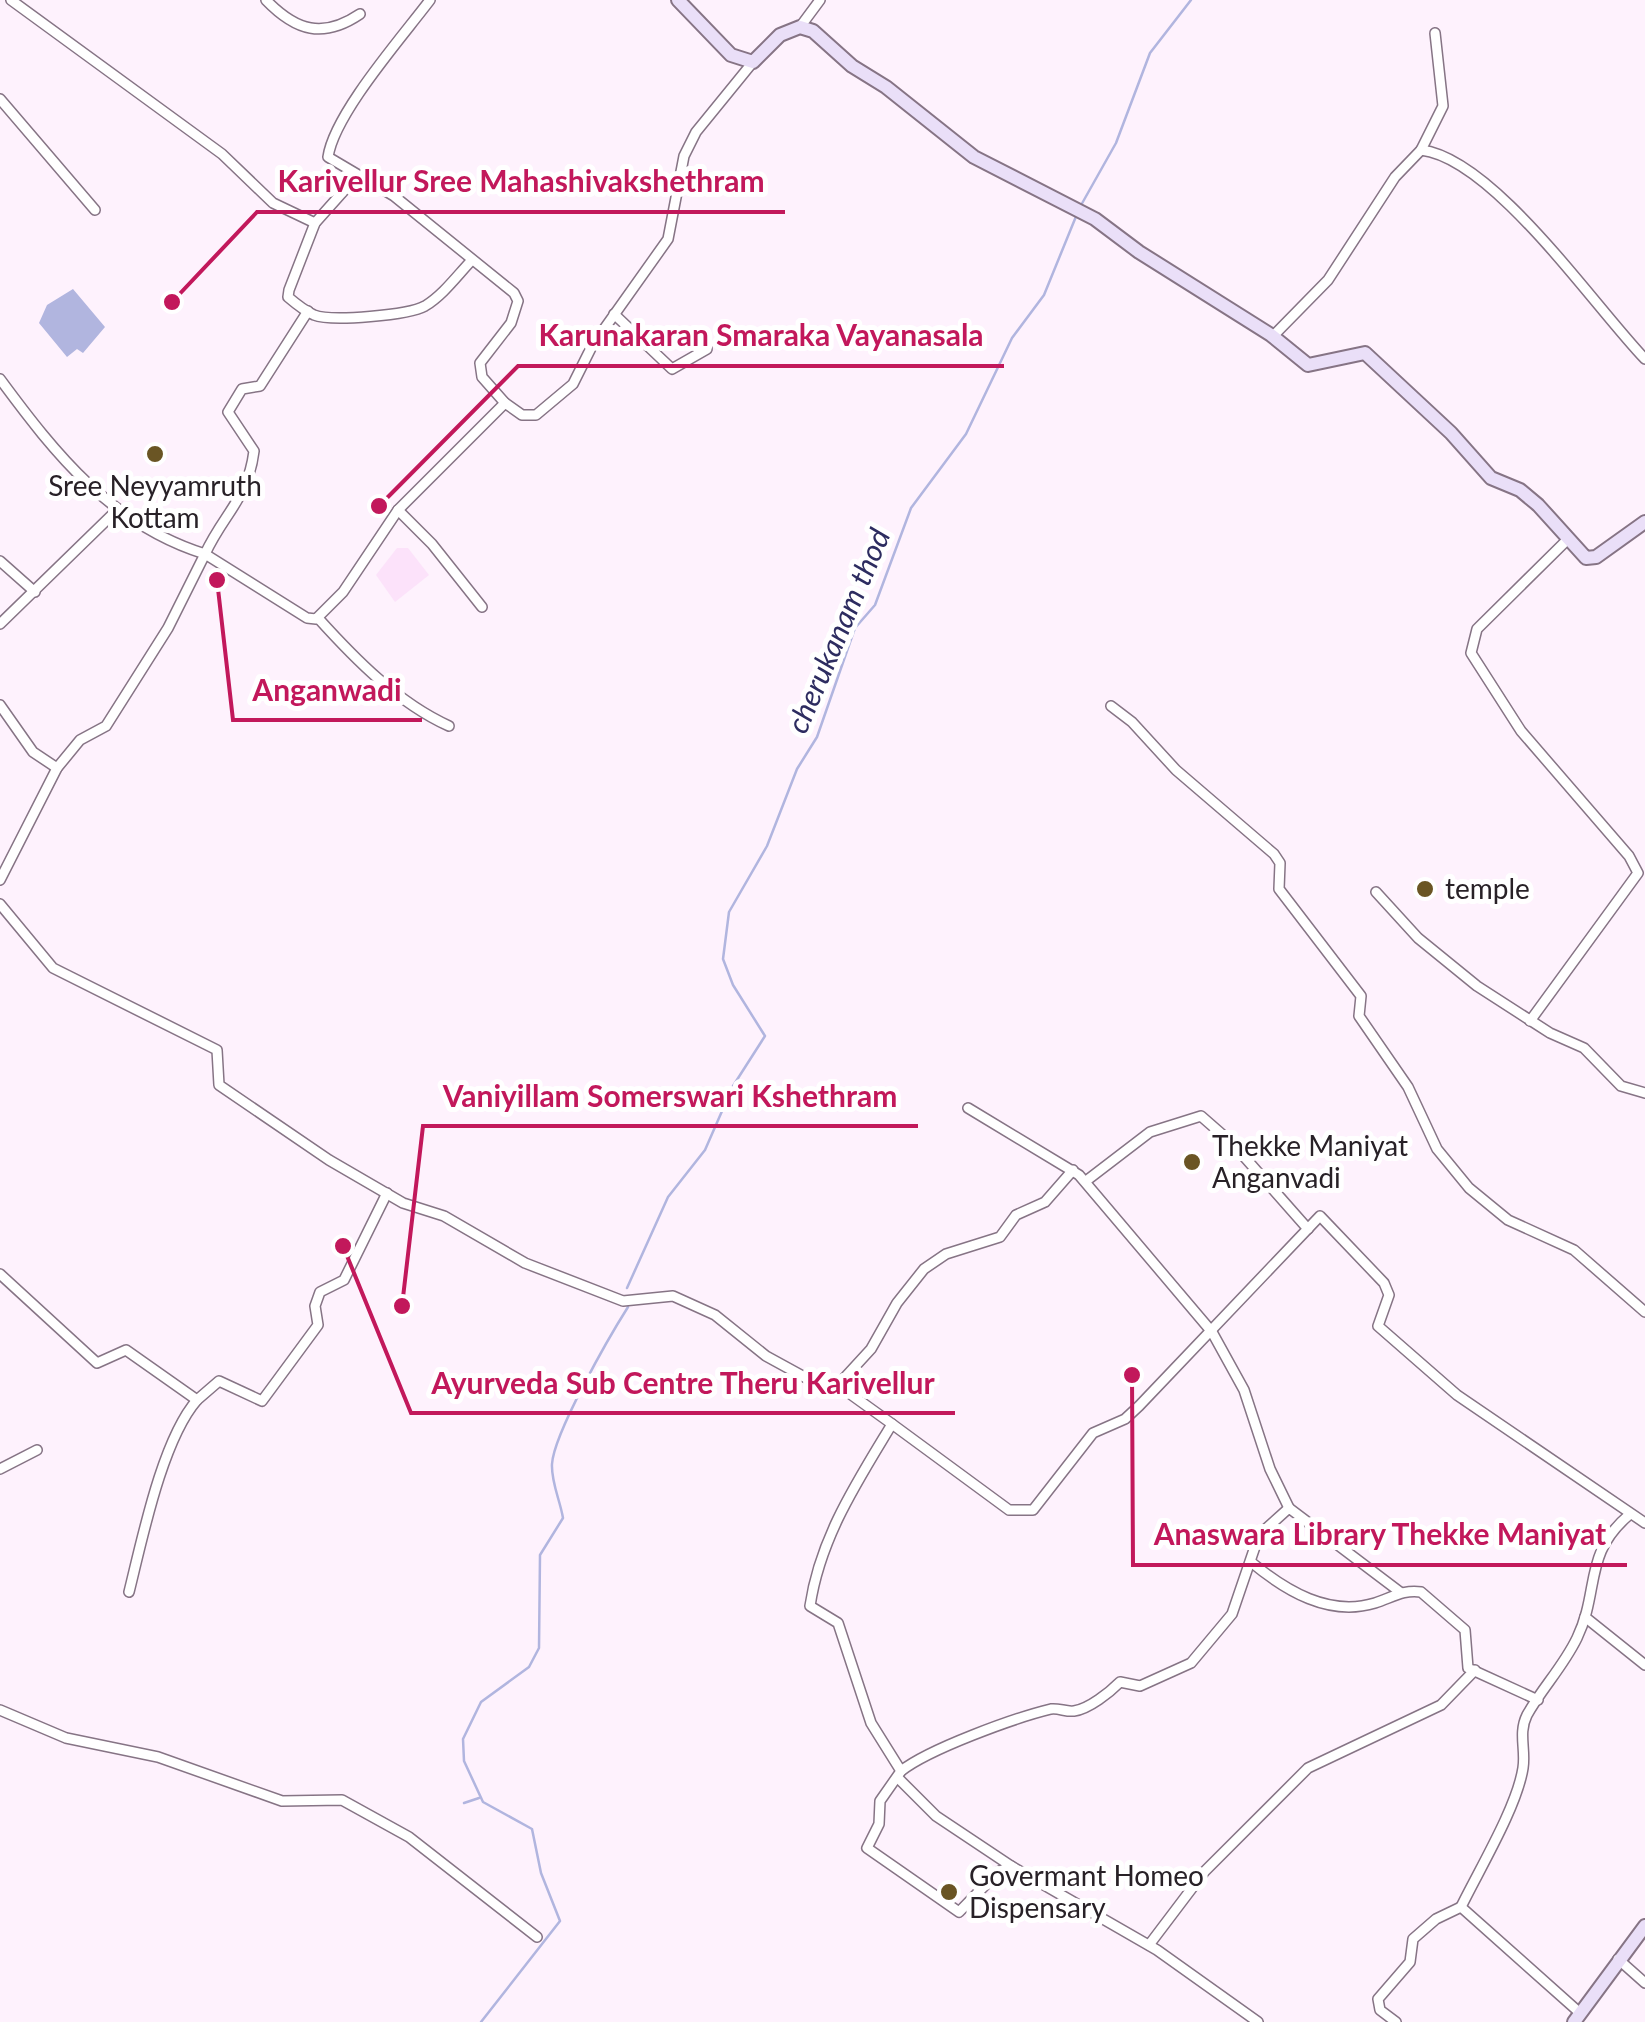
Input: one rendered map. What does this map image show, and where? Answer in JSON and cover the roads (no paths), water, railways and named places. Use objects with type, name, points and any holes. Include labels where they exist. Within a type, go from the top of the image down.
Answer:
[{"type":"street","points":[[10,0],[222,154],[273,203],[315,223]]},
{"type":"street","points":[[266,0],[288,22],[320,32],[342,26],[360,14]]},
{"type":"street","points":[[430,0],[372,76],[330,145],[328,157],[426,220],[471,262],[514,293],[518,301],[511,323],[480,363],[482,377],[522,415],[545,410],[574,384],[614,314],[668,239],[684,156],[696,132],[753,62],[780,35],[800,27],[820,0]]},
{"type":"street","points":[[678,0],[731,56],[753,62]]},
{"type":"street","points":[[800,27],[813,31],[852,66],[886,87],[974,157],[1095,218],[1139,252],[1273,336],[1308,365],[1365,353],[1451,433],[1491,478],[1520,490],[1538,505],[1586,558],[1596,557],[1645,522]]},
{"type":"street","points":[[1273,336],[1328,280],[1395,178],[1421,150],[1443,106],[1435,33]]},
{"type":"street","points":[[0,99],[95,210]]},
{"type":"street","points":[[1421,150],[1463,166],[1503,200],[1645,360]]},
{"type":"street","points":[[357,176],[315,223],[288,297],[308,311],[346,318],[407,313],[442,293],[471,262]]},
{"type":"street","points":[[0,880],[57,768],[80,740],[106,726],[168,628],[205,554],[247,489],[254,450],[228,412],[242,389],[260,386],[308,311]]},
{"type":"street","points":[[614,314],[672,369],[707,350]]},
{"type":"street","points":[[0,380],[72,469],[116,511],[148,532],[205,554],[307,618],[318,618],[385,684],[426,715],[449,726]]},
{"type":"street","points":[[318,618],[343,592],[398,510],[506,403]]},
{"type":"street","points":[[398,510],[432,544],[482,607]]},
{"type":"street","points":[[0,624],[116,511]]},
{"type":"street","points":[[1530,1021],[1638,873],[1521,731],[1471,653],[1477,630],[1566,540]]},
{"type":"street","points":[[0,561],[35,592]]},
{"type":"street","points":[[0,705],[33,752],[57,768]]},
{"type":"street","points":[[1111,706],[1176,770],[1274,854],[1280,863],[1278,889],[1360,996],[1359,1016],[1408,1087],[1447,1164],[1508,1220],[1565,1244],[1645,1312]]},
{"type":"street","points":[[1636,866],[1645,854]]},
{"type":"street","points":[[1376,892],[1418,938],[1457,970],[1530,1021],[1584,1048],[1621,1086],[1645,1094]]},
{"type":"street","points":[[0,904],[53,968],[218,1050],[218,1085],[329,1160],[386,1193],[444,1216],[525,1262],[622,1301],[673,1296],[715,1315],[766,1356],[808,1379],[837,1386],[1009,1510],[1033,1510],[1093,1433],[1125,1419],[1320,1216],[1384,1283],[1389,1295],[1377,1320],[1382,1331],[1458,1395],[1645,1523]]},
{"type":"street","points":[[968,1108],[1086,1181],[1212,1332],[1244,1390],[1270,1469],[1289,1508],[1400,1592]]},
{"type":"street","points":[[1086,1181],[1150,1132],[1202,1116],[1308,1229]]},
{"type":"street","points":[[837,1386],[870,1349],[924,1270],[946,1254],[1000,1236],[1016,1215],[1045,1202],[1072,1170]]},
{"type":"street","points":[[129,1592],[142,1528],[174,1439],[196,1400],[218,1380],[262,1401],[318,1325],[315,1306],[320,1292],[344,1280],[386,1193]]},
{"type":"street","points":[[0,1274],[97,1364],[126,1350],[196,1400]]},
{"type":"street","points":[[892,1424],[845,1502],[815,1569],[810,1606],[817,1614],[838,1623],[871,1723],[900,1775],[936,1816],[1011,1866],[1150,1946],[1258,2022]]},
{"type":"street","points":[[0,1469],[37,1450]]},
{"type":"street","points":[[1011,1866],[998,1872],[959,1912],[867,1848],[879,1824],[880,1801],[922,1754],[948,1749],[1000,1724],[1056,1708],[1075,1711],[1110,1693],[1120,1682],[1140,1686],[1191,1663],[1232,1614],[1259,1535],[1289,1508]]},
{"type":"street","points":[[1396,2022],[1380,2010],[1378,1999],[1410,1962],[1413,1939],[1436,1919],[1461,1907],[1500,1836],[1524,1768],[1525,1718],[1558,1676],[1585,1617],[1598,1552],[1608,1532],[1629,1515]]},
{"type":"street","points":[[1251,1562],[1293,1592],[1326,1606],[1363,1606],[1400,1592],[1421,1592],[1459,1622],[1469,1641],[1468,1668],[1538,1700]]},
{"type":"street","points":[[1585,1617],[1645,1666]]},
{"type":"street","points":[[1150,1946],[1205,1871],[1308,1768],[1442,1705],[1475,1670]]},
{"type":"street","points":[[0,1710],[34,1727],[106,1748],[158,1757],[266,1796],[342,1800],[409,1837],[537,1937]]},
{"type":"street","points":[[1461,1907],[1577,2018],[1645,1926]]},
{"type":"street","points":[[1618,1959],[1645,1983]]},
{"type":"water","points":[[73,289],[105,327],[83,353],[77,349],[67,357],[39,323],[47,305]]},
{"type":"waterway","name":"cherukanam thod","points":[[1080,207],[1116,143],[1150,53],[1191,0]]},
{"type":"waterway","name":"cherukanam thod","points":[[627,1288],[668,1197],[705,1150],[733,1086],[765,1036],[733,985],[723,959],[729,912],[767,846],[797,769],[817,737],[855,628],[875,605],[911,508],[966,434],[1012,338],[1044,295],[1077,214]]},
{"type":"waterway","name":"cherukanam thod","points":[[481,2022],[560,1921],[541,1873],[532,1829],[483,1802],[464,1761],[463,1739],[481,1702],[529,1667],[539,1648],[540,1555],[563,1518],[552,1471],[555,1450],[584,1385],[628,1307]]},
{"type":"waterway","points":[[464,1803],[479,1798]]},
{"type":"place","name":"Karivellur Sree Mahashivakshethram","points":[[172,302]]},
{"type":"place","name":"Sree Neyyamruth Kottam","points":[[155,454]]},
{"type":"place","name":"Karunakaran Smaraka Vayanasala","points":[[379,506]]},
{"type":"place","name":"Anganwadi","points":[[217,580]]},
{"type":"place","name":"temple","points":[[1425,889]]},
{"type":"place","name":"Thekke Maniyat Anganvadi","points":[[1192,1162]]},
{"type":"place","name":"Ayurveda Sub Centre Theru Karivellur","points":[[343,1246]]},
{"type":"place","name":"Vaniyillam Somerswari Kshethram","points":[[402,1306]]},
{"type":"place","name":"Anaswara Library Thekke Maniyat","points":[[1132,1375]]},
{"type":"place","name":"Govermant Homeo Dispensary","points":[[949,1892]]}]
